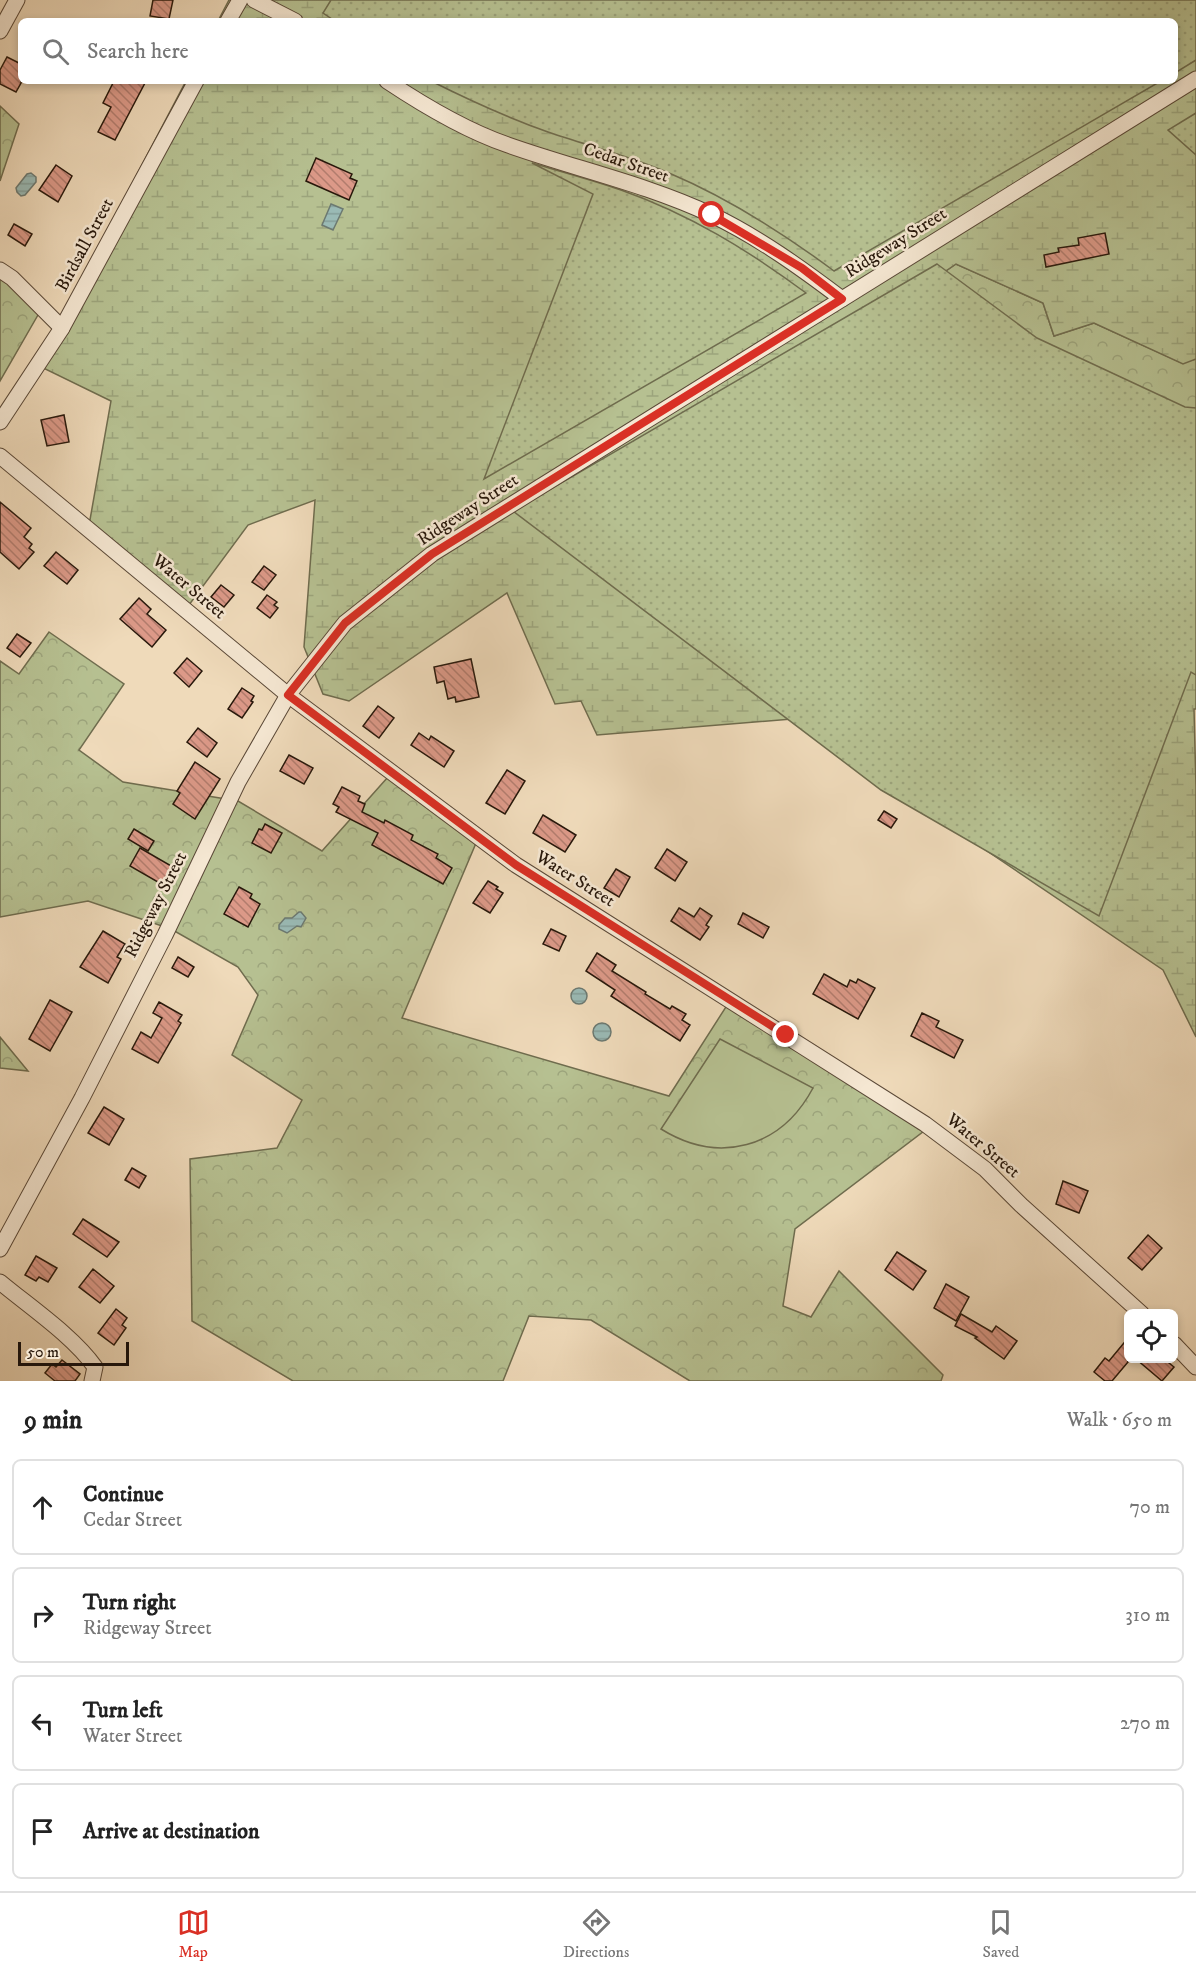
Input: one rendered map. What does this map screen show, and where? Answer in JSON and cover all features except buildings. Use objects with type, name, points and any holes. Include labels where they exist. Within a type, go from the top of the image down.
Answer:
[{"type":"street","points":[[0,30],[16,0]]},
{"type":"street","points":[[230,18],[240,0]]},
{"type":"street","points":[[254,0],[289,18]]},
{"type":"street","name":"Ridgeway Street","points":[[0,1249],[82,1098],[170,925],[238,782],[288,695],[345,623],[432,554],[1196,79]]},
{"type":"street","name":"Birdsall Street","points":[[0,422],[62,328],[194,84]]},
{"type":"street","name":"Cedar Street","points":[[391,84],[425,107],[507,145],[618,178],[712,215],[802,268],[842,299]]},
{"type":"street","points":[[0,270],[12,278],[62,328]]},
{"type":"street","name":"Water Street","points":[[0,456],[288,695],[516,865],[925,1124],[984,1169],[1136,1309]]},
{"type":"street","points":[[0,1282],[75,1344],[90,1360],[95,1367],[92,1381]]},
{"type":"street","points":[[1178,1349],[1196,1367]]},
{"type":"green space","points":[[229,0],[1196,0],[1196,359],[1183,364],[1094,323],[1054,336],[1043,303],[956,264],[930,282],[1196,576],[1196,709],[1194,709],[1196,1037],[1163,970],[792,719],[597,735],[581,701],[555,704],[507,593],[349,701],[323,694],[304,647],[315,500],[248,525],[189,605],[88,531],[111,401],[37,365],[184,84],[1178,84],[1178,18],[220,18]]},
{"type":"green space","points":[[331,0],[1196,0],[1196,60],[1178,71],[1178,18],[330,18],[323,13]]},
{"type":"green space","points":[[437,84],[1156,84],[834,271],[754,217],[691,183],[639,161],[548,132],[474,102]]},
{"type":"green space","points":[[0,106],[19,124],[0,181]]},
{"type":"green space","points":[[1196,113],[1196,155],[1168,130]]},
{"type":"green space","points":[[532,163],[621,190],[670,210],[740,248],[806,293],[484,479],[593,194]]},
{"type":"green space","points":[[937,264],[1037,338],[1185,407],[1196,408],[1196,675],[1191,672],[1099,916],[881,790],[513,511]]},
{"type":"green space","points":[[956,264],[1043,303],[1054,336],[1094,323],[1182,363],[1196,359],[1196,576],[930,282]]},
{"type":"green space","points":[[0,269],[42,308],[0,381]]},
{"type":"green space","points":[[49,632],[124,684],[79,750],[123,782],[238,801],[322,851],[388,777],[479,836],[402,1018],[669,1096],[731,999],[928,1128],[795,1229],[783,1306],[811,1317],[839,1271],[943,1375],[941,1381],[690,1381],[591,1320],[529,1316],[503,1381],[293,1381],[192,1321],[190,1159],[277,1148],[302,1100],[232,1055],[258,995],[238,967],[171,929],[88,901],[0,917],[0,661],[19,674]]},
{"type":"green space","points":[[0,1037],[28,1071],[0,1068]]},
{"type":"green space","points":[[720,1039],[813,1088],[800,1108],[784,1125],[766,1137],[747,1145],[726,1148],[705,1146],[683,1140],[661,1129]]},
{"type":"water","points":[[31,173],[36,177],[36,182],[25,195],[21,196],[16,188],[27,174]]},
{"type":"water","points":[[331,204],[343,209],[333,230],[322,225]]},
{"type":"water","points":[[299,912],[306,918],[301,927],[297,926],[287,933],[279,929],[279,925],[285,918],[292,918]]},
{"type":"water","points":[[576,988],[582,988],[587,996],[585,1002],[576,1004],[571,999],[571,993]]},
{"type":"water","points":[[598,1023],[606,1023],[611,1028],[609,1039],[598,1041],[593,1036],[593,1028]]},
{"type":"route","points":[[712,215],[802,268],[842,299],[432,554],[345,623],[288,695],[516,865],[786,1035]]}]
